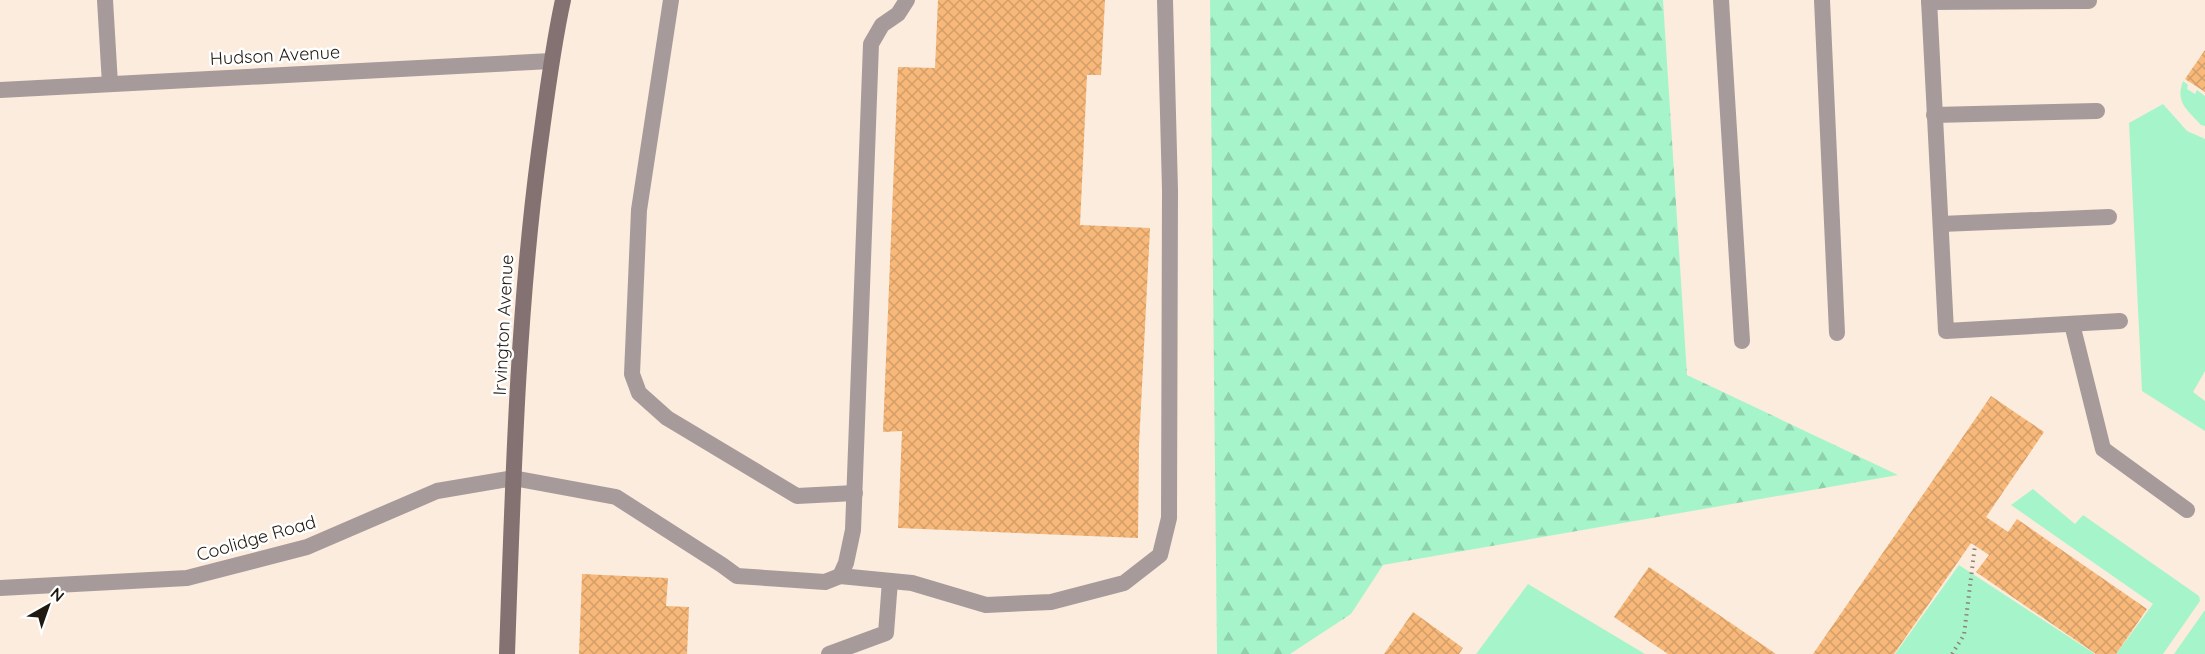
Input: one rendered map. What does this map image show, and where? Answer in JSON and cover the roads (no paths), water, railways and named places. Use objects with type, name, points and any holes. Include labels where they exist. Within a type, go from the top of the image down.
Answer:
[{"type":"main road","name":"Irvington Avenue","points":[[507,654],[513,478],[527,243],[551,61],[563,0]]},
{"type":"street","points":[[105,0],[110,84]]},
{"type":"street","points":[[671,0],[639,210],[632,374],[639,393],[667,418],[797,496],[855,493]]},
{"type":"street","points":[[840,576],[846,563],[854,530],[871,44],[882,25],[898,14],[907,0]]},
{"type":"street","points":[[513,478],[616,497],[737,576],[825,582],[840,576],[912,583],[986,605],[1051,602],[1124,583],[1160,555],[1169,518],[1170,190],[1165,0]]},
{"type":"street","points":[[1721,0],[1742,341]]},
{"type":"street","points":[[1822,0],[1837,333]]},
{"type":"street","points":[[2089,1],[1929,1],[1946,331],[2120,321]]},
{"type":"street","name":"Hudson Avenue","points":[[0,90],[551,61]]},
{"type":"street","points":[[1934,115],[2097,111]]},
{"type":"street","points":[[1941,224],[2109,217]]},
{"type":"street","points":[[2072,324],[2103,449],[2187,510]]},
{"type":"street","name":"Coolidge Road","points":[[0,588],[187,578],[307,547],[437,491],[513,478]]},
{"type":"street","points":[[829,654],[886,633],[890,581]]}]
